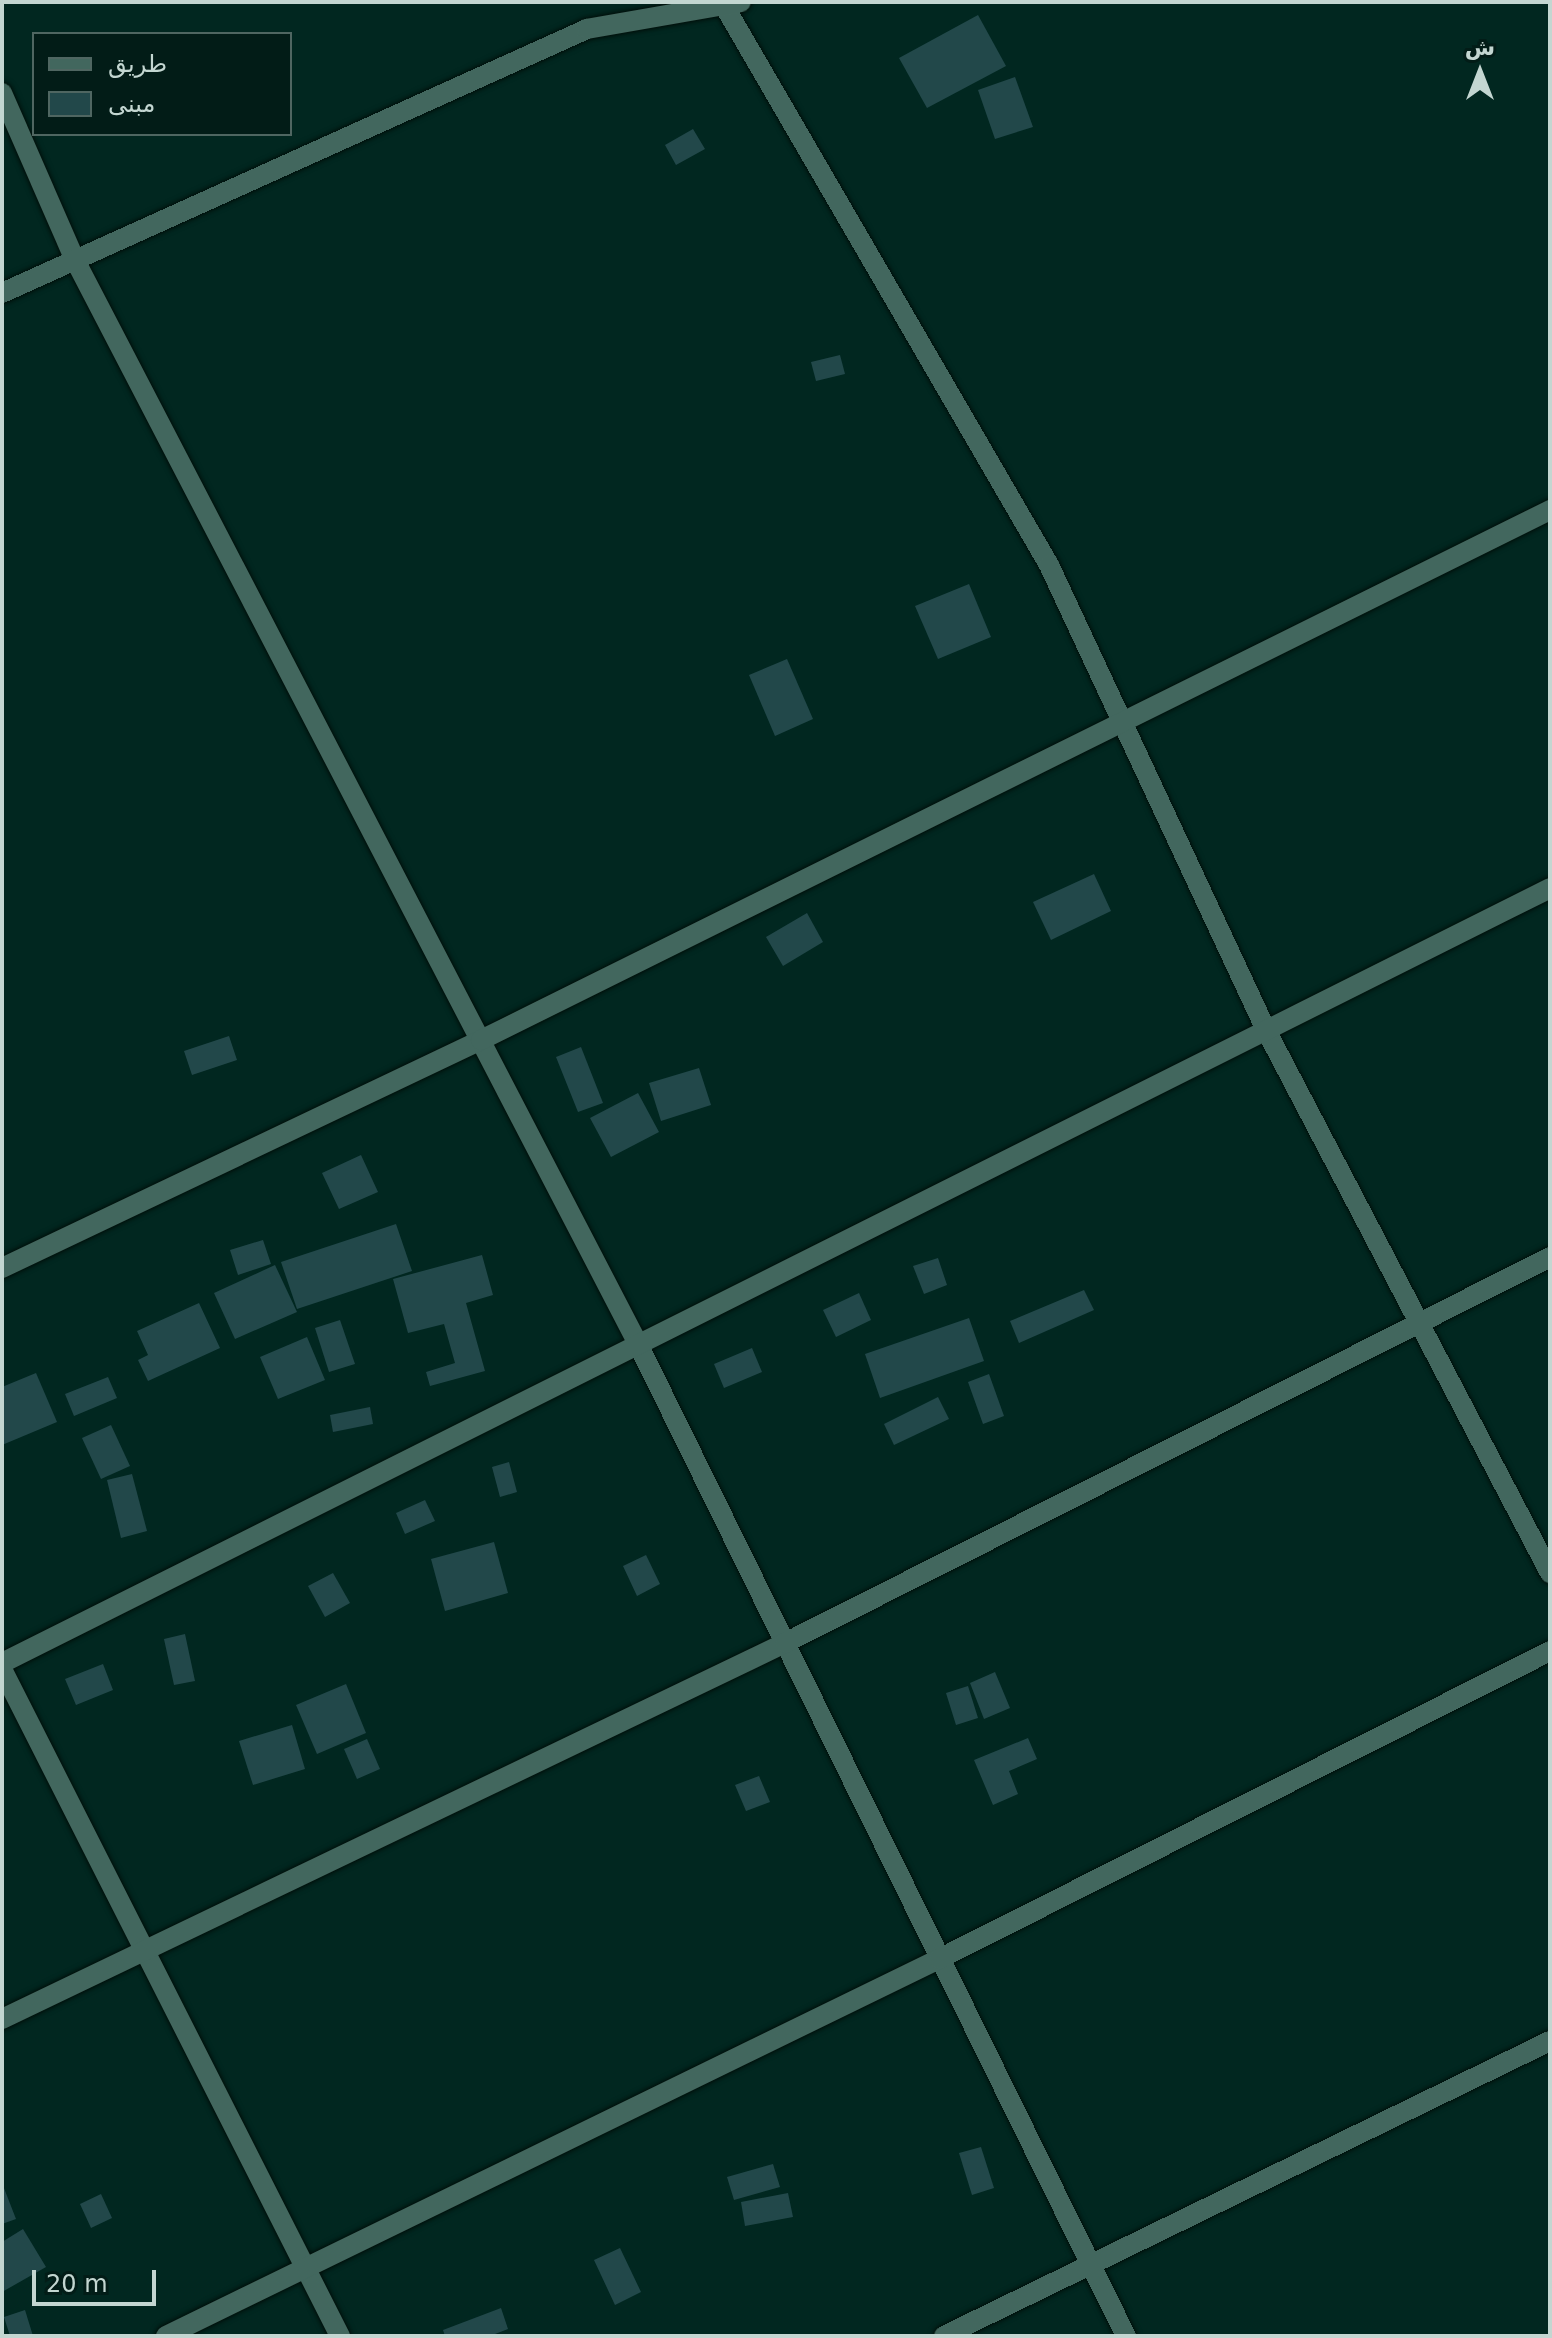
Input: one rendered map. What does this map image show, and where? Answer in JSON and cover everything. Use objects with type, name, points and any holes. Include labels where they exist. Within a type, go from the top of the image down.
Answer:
[{"type":"street","points":[[2,293],[587,29],[729,3],[1049,565],[1266,1030],[1550,1573]]},
{"type":"street","points":[[2,93],[75,260],[638,1344],[1126,2336]]},
{"type":"street","points":[[2,1268],[481,1040],[1550,510]]},
{"type":"street","points":[[340,2336],[2,1666],[1550,888]]},
{"type":"street","points":[[2,2019],[785,1643],[1550,1257]]},
{"type":"street","points":[[166,2336],[939,1959],[1550,1651]]},
{"type":"street","points":[[944,2336],[1550,2041]]},
{"type":"building","points":[[978,15],[1006,66],[927,108],[899,58]]},
{"type":"building","points":[[1015,77],[1033,127],[995,139],[978,90]]},
{"type":"building","points":[[693,129],[705,149],[676,165],[665,145]]},
{"type":"building","points":[[840,355],[845,374],[816,381],[811,362]]},
{"type":"building","points":[[969,584],[991,637],[938,659],[915,606]]},
{"type":"building","points":[[787,659],[813,719],[775,736],[749,675]]},
{"type":"building","points":[[1094,874],[1111,911],[1051,940],[1033,902]]},
{"type":"building","points":[[807,913],[823,942],[783,966],[766,937]]},
{"type":"building","points":[[229,1036],[237,1060],[192,1075],[184,1051]]},
{"type":"building","points":[[581,1047],[603,1103],[578,1112],[556,1057]]},
{"type":"building","points":[[699,1068],[711,1105],[661,1121],[649,1083]]},
{"type":"building","points":[[638,1093],[659,1132],[611,1157],[590,1118]]},
{"type":"building","points":[[361,1155],[378,1192],[339,1209],[322,1173]]},
{"type":"building","points":[[396,1224],[412,1271],[297,1309],[281,1262]]},
{"type":"building","points":[[263,1240],[271,1264],[238,1275],[230,1250]]},
{"type":"building","points":[[482,1255],[493,1295],[466,1303],[485,1371],[430,1386],[426,1372],[455,1363],[444,1324],[408,1333],[393,1279]]},
{"type":"building","points":[[938,1258],[947,1285],[924,1294],[913,1266]]},
{"type":"building","points":[[275,1265],[297,1312],[235,1339],[214,1293]]},
{"type":"building","points":[[1084,1290],[1094,1310],[1019,1343],[1010,1321]]},
{"type":"building","points":[[859,1293],[871,1320],[836,1337],[823,1310]]},
{"type":"building","points":[[199,1303],[220,1348],[148,1381],[138,1360],[148,1355],[137,1331]]},
{"type":"building","points":[[969,1318],[984,1361],[880,1398],[865,1354]]},
{"type":"building","points":[[340,1320],[355,1364],[329,1372],[315,1328]]},
{"type":"building","points":[[307,1337],[325,1380],[278,1399],[260,1357]]},
{"type":"building","points":[[752,1348],[762,1372],[724,1388],[714,1364]]},
{"type":"building","points":[[36,1373],[57,1422],[2,1445],[2,1387]]},
{"type":"building","points":[[989,1374],[1004,1416],[983,1424],[968,1382]]},
{"type":"building","points":[[108,1377],[117,1398],[74,1416],[65,1394]]},
{"type":"building","points":[[938,1397],[949,1419],[894,1445],[884,1424]]},
{"type":"building","points":[[370,1407],[373,1424],[333,1432],[330,1415]]},
{"type":"building","points":[[111,1425],[130,1466],[101,1479],[82,1438]]},
{"type":"building","points":[[509,1462],[517,1492],[500,1497],[492,1467]]},
{"type":"building","points":[[132,1474],[147,1531],[121,1538],[107,1480]]},
{"type":"building","points":[[425,1500],[435,1521],[405,1534],[396,1513]]},
{"type":"building","points":[[494,1542],[508,1593],[445,1611],[431,1559]]},
{"type":"building","points":[[646,1555],[660,1584],[637,1596],[623,1566]]},
{"type":"building","points":[[333,1573],[350,1603],[325,1617],[308,1586]]},
{"type":"building","points":[[185,1634],[195,1681],[174,1685],[164,1639]]},
{"type":"building","points":[[103,1664],[113,1690],[76,1705],[65,1679]]},
{"type":"building","points":[[995,1672],[1010,1708],[984,1719],[970,1683]]},
{"type":"building","points":[[346,1684],[366,1733],[317,1754],[296,1705]]},
{"type":"building","points":[[968,1686],[978,1718],[956,1725],[946,1693]]},
{"type":"building","points":[[292,1725],[305,1769],[253,1785],[239,1741]]},
{"type":"building","points":[[1028,1738],[1037,1759],[1009,1771],[1018,1794],[993,1805],[974,1760]]},
{"type":"building","points":[[367,1739],[380,1769],[357,1779],[344,1749]]},
{"type":"building","points":[[759,1776],[770,1802],[746,1811],[735,1785]]},
{"type":"building","points":[[981,2147],[994,2188],[972,2195],[959,2153]]},
{"type":"building","points":[[773,2164],[780,2187],[734,2200],[727,2177]]},
{"type":"building","points":[[2,2183],[16,2219],[2,2224]]},
{"type":"building","points":[[788,2193],[793,2217],[745,2226],[741,2202]]},
{"type":"building","points":[[101,2194],[112,2218],[91,2228],[80,2204]]},
{"type":"building","points":[[23,2229],[46,2267],[2,2292],[2,2242]]},
{"type":"building","points":[[620,2248],[641,2292],[615,2305],[594,2260]]},
{"type":"building","points":[[501,2308],[508,2329],[490,2336],[445,2336],[443,2330]]},
{"type":"building","points":[[25,2310],[33,2336],[10,2336],[4,2317]]}]
